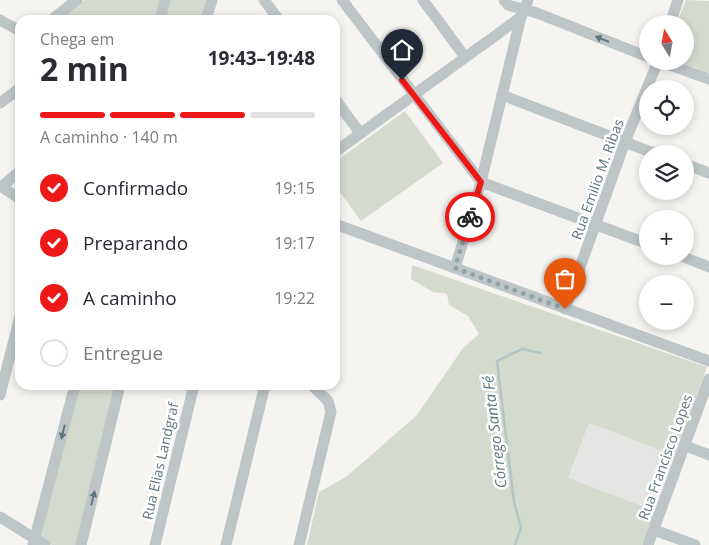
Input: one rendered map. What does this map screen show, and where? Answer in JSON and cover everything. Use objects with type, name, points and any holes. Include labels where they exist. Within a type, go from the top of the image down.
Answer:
[{"type":"street","points":[[58,15],[77,0]]},
{"type":"street","points":[[161,15],[165,0]]},
{"type":"street","points":[[208,15],[212,0]]},
{"type":"street","points":[[264,0],[274,15]]},
{"type":"street","points":[[342,0],[481,182],[639,241]]},
{"type":"street","points":[[423,0],[466,57]]},
{"type":"street","points":[[504,0],[508,5],[528,10],[639,53]]},
{"type":"street","points":[[673,15],[678,0]]},
{"type":"street","points":[[340,148],[414,96],[528,10]]},
{"type":"street","points":[[455,268],[481,182],[502,95],[528,10]]},
{"type":"street","points":[[0,21],[15,28]]},
{"type":"street","name":"Rua Emilio M. Ribas","points":[[565,309],[625,142],[655,70]]},
{"type":"street","points":[[684,70],[709,79]]},
{"type":"street","points":[[0,103],[15,92]]},
{"type":"street","points":[[502,95],[639,147]]},
{"type":"street","points":[[340,106],[360,133]]},
{"type":"street","points":[[694,167],[709,173]]},
{"type":"street","points":[[15,175],[0,186],[15,196]]},
{"type":"street","points":[[340,226],[709,361]]},
{"type":"street","points":[[694,261],[709,267]]},
{"type":"street","points":[[0,395],[15,336]]},
{"type":"street","name":"Rua Francisco Lopes","points":[[648,545],[686,446],[709,379]]},
{"type":"street","points":[[0,517],[38,543],[74,390]]},
{"type":"street","points":[[81,545],[119,390]]},
{"type":"street","name":"Rua Elias Landgraf","points":[[155,545],[193,390]]},
{"type":"street","points":[[226,545],[264,390]]},
{"type":"street","points":[[299,545],[331,412],[328,401],[317,390]]},
{"type":"street","points":[[686,446],[709,455]]},
{"type":"street","points":[[654,530],[695,545]]},
{"type":"shaded area","points":[[85,0],[160,0],[157,15],[65,15]]},
{"type":"shaded area","points":[[169,0],[207,0],[204,15],[166,15]]},
{"type":"shaded area","points":[[686,0],[709,1],[709,73],[694,67],[694,15],[680,15]]},
{"type":"shaded area","points":[[405,111],[443,163],[361,221],[340,192],[340,158]]},
{"type":"shaded area","points":[[412,265],[707,367],[676,456],[589,423],[568,478],[655,511],[642,545],[307,545],[319,492],[346,477],[417,415],[463,348],[479,334],[468,316],[449,305],[447,294],[433,292],[411,279]]},
{"type":"shaded area","points":[[78,390],[116,390],[79,545],[52,545],[41,536]]},
{"type":"shaded area","points":[[589,423],[676,456],[655,511],[568,479]]},
{"type":"waterway","name":"Córrego Santa Fé","points":[[515,545],[521,527],[514,502],[497,361],[522,349],[541,353]]},
{"type":"way so far","points":[[470,217],[455,268],[565,309]]},
{"type":"route","points":[[402,80],[481,182],[470,217]]}]
